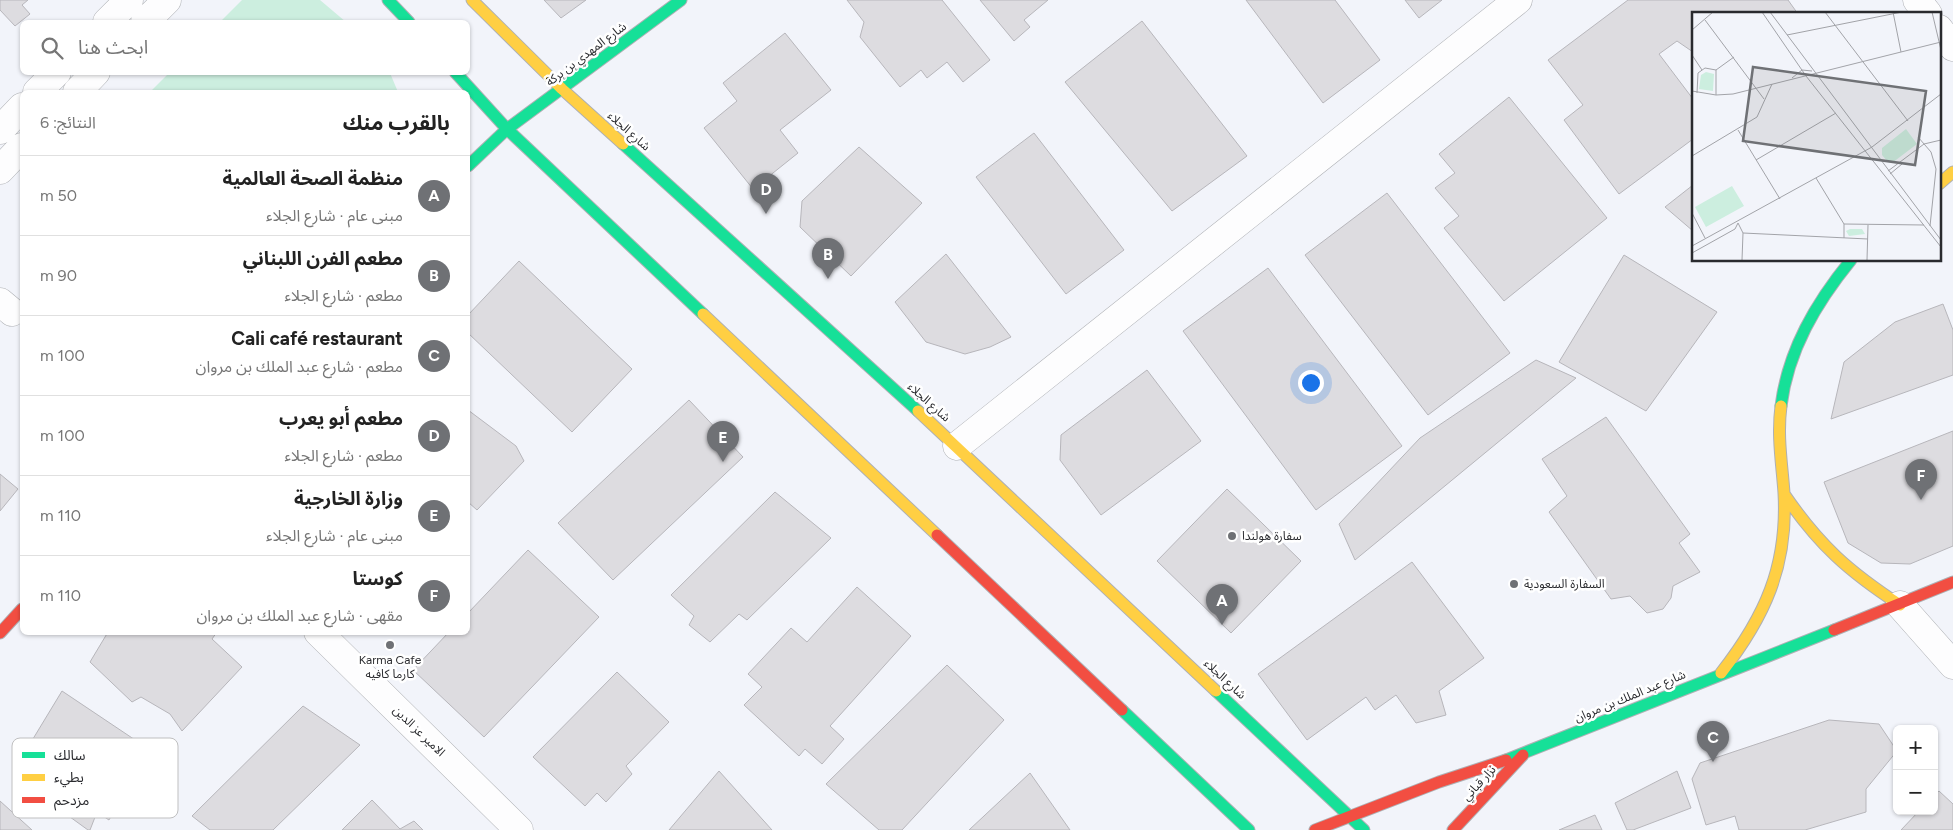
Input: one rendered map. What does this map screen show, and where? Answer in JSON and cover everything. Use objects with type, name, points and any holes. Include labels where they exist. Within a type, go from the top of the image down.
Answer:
[{"type":"main road","points":[[388,0],[407,20]]},
{"type":"main road","name":"شارع الجلاء","points":[[472,0],[562,89],[957,446],[1364,830]]},
{"type":"main road","name":"شارع المهدي بن بركة","points":[[470,164],[507,129],[681,0]]},
{"type":"main road","points":[[458,75],[507,129],[1249,830]]},
{"type":"main road","points":[[1940,183],[1953,172]]},
{"type":"main road","points":[[1720,674],[1747,640],[1760,618],[1773,586],[1781,556],[1785,525],[1784,494],[1779,457],[1779,420],[1784,383],[1795,348],[1810,314],[1831,283],[1850,261]]},
{"type":"main road","points":[[1784,494],[1807,527],[1834,557],[1866,583],[1900,605]]},
{"type":"main road","name":"شارع عبد الملك بن مروان","points":[[1316,830],[1350,815],[1439,782],[1524,754],[1720,674],[1900,605],[1953,582]]},
{"type":"main road","points":[[0,633],[20,611]]},
{"type":"main road","name":"نزار قباني","points":[[1453,830],[1524,754]]},
{"type":"street","points":[[109,20],[129,0]]},
{"type":"street","points":[[147,20],[168,0]]},
{"type":"street","points":[[957,446],[1518,0]]},
{"type":"street","points":[[1917,0],[1926,12]]},
{"type":"street","points":[[1940,30],[1953,48]]},
{"type":"street","points":[[39,90],[54,75]]},
{"type":"street","points":[[78,90],[93,75]]},
{"type":"street","points":[[0,130],[20,109]]},
{"type":"street","points":[[0,170],[20,149]]},
{"type":"street","points":[[1900,605],[1953,665]]},
{"type":"street","name":"الامير عز الدين","points":[[321,635],[519,830]]},
{"type":"green space","points":[[242,0],[320,0],[344,20],[222,20]]},
{"type":"green space","points":[[167,75],[391,75],[397,90],[152,90]]},
{"type":"building","points":[[0,0],[28,0],[22,5],[30,14],[20,20],[15,26],[0,10]]},
{"type":"building","points":[[544,0],[586,0],[561,18]]},
{"type":"building","points":[[847,0],[942,0],[990,60],[963,82],[947,62],[927,78],[921,70],[900,87],[860,37],[864,22]]},
{"type":"building","points":[[980,0],[1048,0],[1024,20],[1030,27],[1014,41]]},
{"type":"building","points":[[1246,0],[1335,0],[1380,60],[1323,103]]},
{"type":"building","points":[[1405,0],[1442,0],[1419,18]]},
{"type":"building","points":[[1628,0],[1788,0],[1797,12],[1692,12],[1692,51],[1677,41],[1659,54],[1692,98],[1692,140],[1619,194],[1564,120],[1583,105],[1548,60]]},
{"type":"building","points":[[1142,21],[1247,156],[1172,211],[1065,82]]},
{"type":"building","points":[[785,33],[831,90],[780,130],[798,153],[753,189],[704,128],[737,101],[723,83]]},
{"type":"building","points":[[1509,97],[1607,218],[1504,301],[1444,228],[1459,216],[1435,188],[1455,173],[1439,154]]},
{"type":"building","points":[[1034,133],[1124,250],[1066,294],[976,177]]},
{"type":"building","points":[[859,147],[922,203],[851,276],[800,227],[802,201]]},
{"type":"building","points":[[1692,186],[1692,230],[1665,207]]},
{"type":"building","points":[[1387,193],[1510,353],[1428,415],[1305,255]]},
{"type":"building","points":[[946,254],[1011,337],[990,347],[965,354],[926,342],[895,302]]},
{"type":"building","points":[[1624,255],[1717,312],[1646,411],[1559,362]]},
{"type":"building","points":[[519,261],[632,369],[572,432],[470,335],[470,313]]},
{"type":"building","points":[[1268,268],[1402,446],[1316,510],[1183,331]]},
{"type":"building","points":[[1943,304],[1953,330],[1953,375],[1831,419],[1844,362],[1895,322]]},
{"type":"building","points":[[1536,360],[1576,378],[1355,560],[1339,524],[1420,438]]},
{"type":"building","points":[[1147,370],[1201,441],[1101,515],[1060,460],[1061,435]]},
{"type":"building","points":[[689,400],[743,457],[613,580],[558,523]]},
{"type":"building","points":[[470,412],[516,446],[524,461],[477,510],[470,504]]},
{"type":"building","points":[[1606,417],[1690,534],[1679,543],[1700,572],[1673,586],[1671,598],[1663,609],[1647,613],[1630,596],[1611,599],[1549,512],[1567,496],[1542,459]]},
{"type":"building","points":[[1953,431],[1953,546],[1910,564],[1881,563],[1848,543],[1824,482]]},
{"type":"building","points":[[0,474],[18,489],[0,511]]},
{"type":"building","points":[[1227,489],[1301,561],[1231,633],[1157,561]]},
{"type":"building","points":[[775,492],[831,538],[747,620],[739,614],[710,642],[689,625],[694,616],[671,595]]},
{"type":"building","points":[[528,550],[599,617],[484,737],[413,670],[446,635],[470,635],[470,611]]},
{"type":"building","points":[[1412,562],[1484,658],[1439,691],[1446,715],[1416,723],[1396,695],[1375,710],[1366,697],[1307,740],[1258,674]]},
{"type":"building","points":[[857,587],[911,636],[830,726],[844,739],[822,764],[805,749],[799,756],[744,705],[762,687],[748,674],[791,628],[807,642]]},
{"type":"building","points":[[106,635],[215,635],[212,639],[242,667],[182,731],[170,714],[141,697],[132,702],[90,662]]},
{"type":"building","points":[[947,665],[1004,720],[902,830],[879,830],[826,784]]},
{"type":"building","points":[[617,672],[669,722],[626,766],[632,774],[606,802],[597,793],[585,806],[533,757]]},
{"type":"building","points":[[62,691],[132,738],[34,738]]},
{"type":"building","points":[[303,706],[360,745],[273,830],[210,830],[192,816]]},
{"type":"building","points":[[1829,720],[1879,724],[1893,745],[1893,756],[1866,789],[1866,812],[1805,830],[1739,830],[1735,816],[1706,825],[1692,779],[1700,763]]},
{"type":"building","points":[[719,771],[772,830],[669,830]]},
{"type":"building","points":[[1677,771],[1691,808],[1633,830],[1627,830],[1615,803]]},
{"type":"building","points":[[1030,773],[1070,830],[969,830]]},
{"type":"building","points":[[1938,792],[1953,804],[1953,830],[1901,830],[1915,815],[1938,815]]},
{"type":"building","points":[[372,800],[400,829],[414,821],[423,830],[342,830]]},
{"type":"building","points":[[0,801],[12,812],[12,818],[19,818],[32,830],[0,830]]},
{"type":"building","points":[[1595,815],[1602,830],[1559,830]]},
{"type":"building","points":[[71,818],[95,818],[90,830]]},
{"type":"traffic: fast","points":[[388,0],[407,20]]},
{"type":"traffic: fast","points":[[470,164],[507,129],[681,0]]},
{"type":"traffic: fast","points":[[458,75],[507,129],[703,314]]},
{"type":"traffic: fast","points":[[623,144],[918,411]]},
{"type":"traffic: fast","points":[[1781,406],[1790,366],[1806,328],[1826,293],[1850,261]]},
{"type":"traffic: fast","points":[[1506,760],[1834,630]]},
{"type":"traffic: fast","points":[[1216,691],[1364,830]]},
{"type":"traffic: fast","points":[[1122,710],[1249,830]]},
{"type":"traffic: slow","points":[[472,0],[562,89],[623,144]]},
{"type":"traffic: slow","points":[[1940,183],[1953,172]]},
{"type":"traffic: slow","points":[[703,314],[937,535]]},
{"type":"traffic: slow","points":[[1721,673],[1750,632],[1761,611],[1777,567],[1782,544],[1784,519],[1780,439],[1781,406]]},
{"type":"traffic: slow","points":[[918,411],[1216,691]]},
{"type":"traffic: slow","points":[[1784,494],[1822,543],[1865,580],[1900,605]]},
{"type":"traffic: jam","points":[[937,535],[1122,710]]},
{"type":"traffic: jam","points":[[1834,630],[1953,582]]},
{"type":"traffic: jam","points":[[0,633],[20,611]]},
{"type":"traffic: jam","points":[[1453,830],[1523,755]]},
{"type":"traffic: jam","points":[[1315,830],[1439,782],[1506,760]]},
{"type":"place","name":"مطعم أبو يعرب","points":[[766,214]]},
{"type":"place","name":"مطعم الفرن اللبناني","points":[[828,279]]},
{"type":"place","name":"وزارة الخارجية","points":[[723,462]]},
{"type":"place","name":"كوستا","points":[[1921,500]]},
{"type":"place","name":"سفارة هولندا","points":[[1232,536]]},
{"type":"place","name":"السفارة السعودية","points":[[1514,584]]},
{"type":"place","name":"منظمة الصحة العالمية","points":[[1222,625]]},
{"type":"place","name":"Karma Cafe كارما كافيه","points":[[390,645]]},
{"type":"place","name":"Cali café restaurant","points":[[1713,762]]}]
